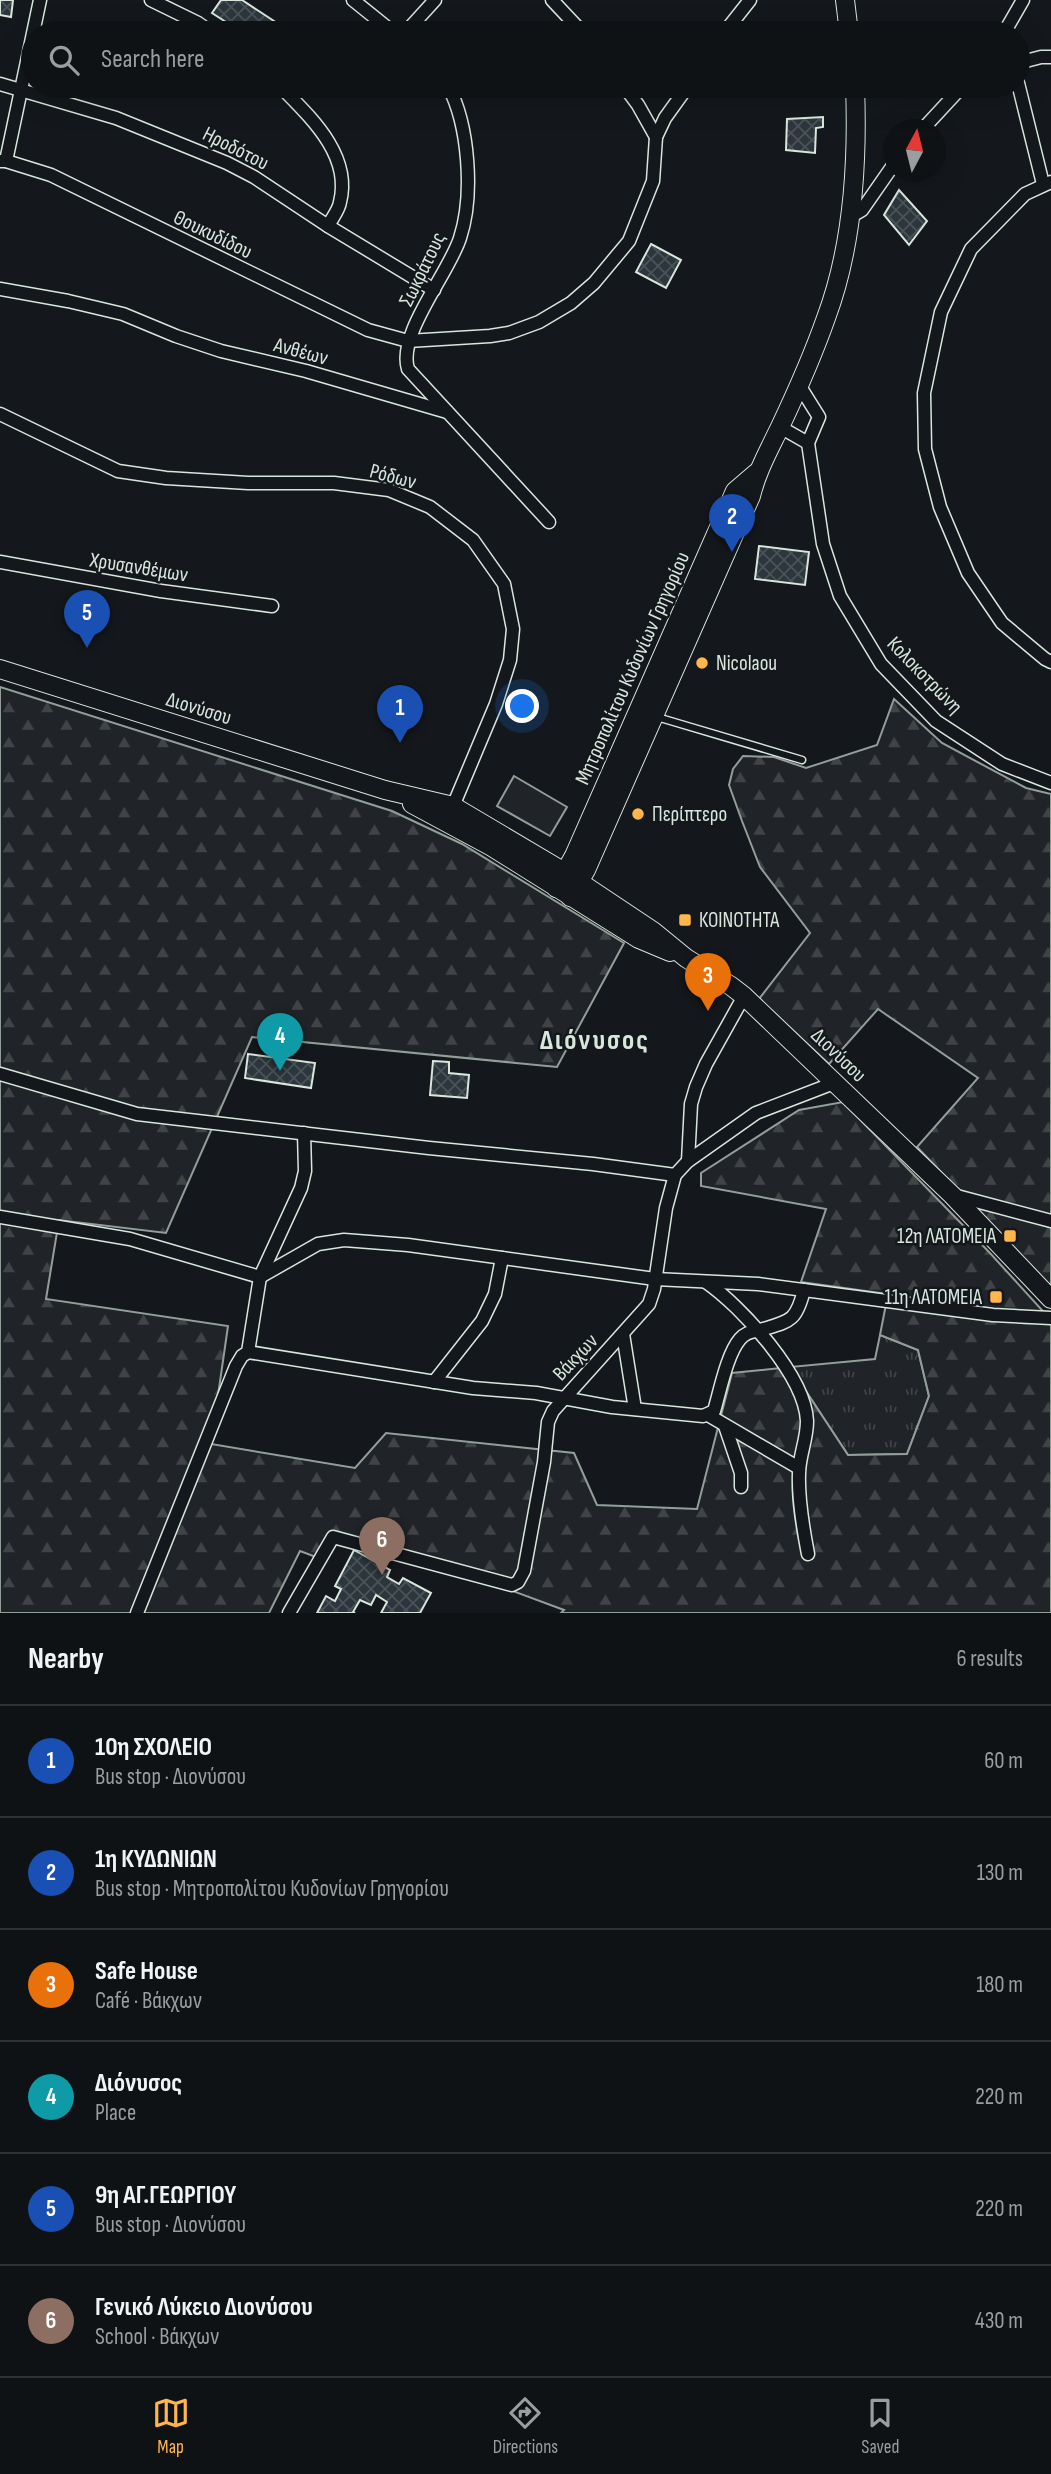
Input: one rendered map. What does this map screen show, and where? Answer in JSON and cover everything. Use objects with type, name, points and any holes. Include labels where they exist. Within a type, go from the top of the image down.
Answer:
[{"type":"main road","points":[[845,0],[848,21]]},
{"type":"main road","name":"Μητροπολίτου Κυδονίων Γρηγορίου","points":[[568,885],[646,713],[735,491],[757,473],[799,385],[827,317],[850,217],[855,155],[855,98]]},
{"type":"main road","name":"Διονύσου","points":[[0,670],[385,790],[451,814],[568,885],[653,931],[686,958],[744,996],[952,1195],[1051,1299]]},
{"type":"street","points":[[35,21],[40,0]]},
{"type":"street","points":[[151,0],[194,21]]},
{"type":"street","points":[[353,0],[379,21]]},
{"type":"street","points":[[416,21],[435,0]]},
{"type":"street","points":[[552,0],[572,21]]},
{"type":"street","points":[[733,21],[750,0]]},
{"type":"street","points":[[1011,21],[1023,0]]},
{"type":"street","points":[[1030,60],[1051,57]]},
{"type":"street","name":"Ηροδότου","points":[[0,84],[20,89]]},
{"type":"street","points":[[3,161],[21,85]]},
{"type":"street","name":"Ηροδότου","points":[[50,98],[116,118],[200,150],[254,177],[328,226],[434,290]]},
{"type":"street","points":[[291,98],[319,127],[336,156],[341,182],[340,202],[328,226]]},
{"type":"street","name":"Σωκράτους","points":[[408,341],[460,239],[466,202],[465,135],[453,98]]},
{"type":"street","points":[[633,98],[656,137]]},
{"type":"street","points":[[656,137],[679,98]]},
{"type":"street","points":[[932,119],[952,98]]},
{"type":"street","points":[[1022,98],[1047,183],[1025,194],[971,248],[941,312],[924,393],[925,449],[940,507],[968,573],[1002,622],[1051,662]]},
{"type":"street","name":"Θουκυδίδου","points":[[3,161],[51,175],[368,330],[408,341],[467,339],[509,332],[553,315],[594,284],[634,231],[653,181],[656,137]]},
{"type":"street","points":[[850,217],[862,210],[883,180]]},
{"type":"street","name":"Ανθέων","points":[[0,289],[123,314],[221,351],[306,371],[447,412]]},
{"type":"street","points":[[408,341],[405,355],[408,369],[549,522]]},
{"type":"street","name":"Κολοκοτρώνη","points":[[799,385],[819,417],[808,443],[823,544],[840,596],[881,664],[936,721],[1002,764],[1051,783]]},
{"type":"street","name":"Ρόδων","points":[[0,414],[118,471],[166,478],[248,483],[334,483],[389,490],[430,507],[473,541],[504,584],[513,629],[510,660],[496,704],[451,814]]},
{"type":"street","points":[[780,427],[808,443]]},
{"type":"street","name":"Χρυσανθέμων","points":[[0,562],[160,592],[272,606]]},
{"type":"street","points":[[688,1161],[691,1104],[696,1087],[744,996]]},
{"type":"street","points":[[0,1074],[137,1114],[675,1175]]},
{"type":"street","name":"Βάκχων","points":[[289,1613],[330,1539],[338,1537],[466,1574],[512,1585],[518,1582],[524,1571],[544,1462],[548,1422],[563,1398],[649,1304],[666,1208],[675,1175],[688,1161],[756,1112],[834,1083]]},
{"type":"street","points":[[248,1352],[260,1277],[301,1188],[305,1171],[304,1133]]},
{"type":"street","name":"Διονύσου","points":[[952,1195],[1051,1221]]},
{"type":"street","points":[[0,1217],[130,1240],[260,1277],[318,1244],[344,1240],[408,1245],[655,1279],[758,1284],[874,1297],[993,1315],[1051,1318]]},
{"type":"street","points":[[434,1382],[482,1321],[495,1294],[502,1258]]},
{"type":"street","points":[[706,1282],[735,1305],[799,1388],[807,1421],[799,1468],[800,1499],[808,1553]]},
{"type":"street","points":[[709,1415],[742,1336],[783,1323],[797,1313],[804,1290]]},
{"type":"street","points":[[623,1334],[635,1409]]},
{"type":"street","points":[[137,1613],[236,1366],[248,1352],[473,1388],[537,1393],[635,1409],[709,1415],[799,1468]]},
{"type":"street","points":[[725,1426],[741,1473],[741,1487]]},
{"type":"lane","points":[[646,713],[803,761]]},
{"type":"green space","points":[[0,687],[392,811],[462,844],[624,943],[557,1067],[252,1037],[166,1233],[59,1220],[46,1299],[228,1326],[211,1444],[355,1468],[386,1433],[574,1453],[597,1505],[697,1509],[732,1373],[790,1367],[848,1455],[907,1454],[929,1396],[918,1350],[880,1335],[888,1294],[801,1282],[826,1209],[701,1186],[701,1173],[799,1110],[843,1102],[1051,1320],[1051,1613],[561,1613],[564,1610],[494,1584],[335,1540],[324,1560],[300,1551],[269,1613],[0,1613]]},
{"type":"green space","points":[[894,699],[942,743],[1026,788],[1051,794],[1051,1287],[917,1147],[978,1078],[878,1009],[829,1064],[759,999],[810,933],[760,867],[729,785],[733,769],[743,756],[774,757],[806,768],[877,745]]},
{"type":"green space","points":[[514,776],[567,807],[550,836],[497,806]]},
{"type":"green space","points":[[880,1335],[918,1350],[929,1396],[907,1454],[848,1455],[790,1367],[875,1359]]},
{"type":"building","points":[[0,0],[13,0],[11,17],[0,15]]},
{"type":"building","points":[[221,0],[242,0],[274,21],[224,21],[212,13]]},
{"type":"building","points":[[823,117],[823,127],[816,128],[815,153],[786,150],[787,119]]},
{"type":"building","points":[[899,190],[927,221],[909,245],[884,215]]},
{"type":"building","points":[[651,244],[681,260],[666,288],[636,272]]},
{"type":"building","points":[[759,546],[809,552],[805,585],[755,579]]},
{"type":"building","points":[[248,1054],[315,1063],[311,1088],[245,1078]]},
{"type":"building","points":[[433,1061],[449,1062],[449,1073],[469,1075],[467,1098],[430,1095]]},
{"type":"building","points":[[354,1550],[390,1570],[387,1577],[399,1584],[403,1578],[431,1593],[420,1613],[381,1613],[387,1602],[376,1595],[371,1605],[360,1600],[353,1612],[355,1613],[317,1613],[326,1596],[335,1601],[341,1589],[335,1586]]},
{"type":"place","name":"1η ΚΥΔΩΝΙΩΝ","points":[[732,552]]},
{"type":"place","name":"9η ΑΓ.ΓΕΩΡΓΙΟΥ","points":[[87,648]]},
{"type":"place","name":"Nicolaou","points":[[702,663]]},
{"type":"place","name":"10η ΣΧΟΛΕΙΟ","points":[[400,743]]},
{"type":"place","name":"Περίπτερο","points":[[638,814]]},
{"type":"place","name":"ΚΟΙΝΟΤΗΤΑ","points":[[685,920]]},
{"type":"place","name":"Safe House","points":[[708,1011]]},
{"type":"place","name":"Διόνυσος","points":[[280,1071]]},
{"type":"place","name":"12η ΛΑΤΟΜΕΙΑ","points":[[1010,1236]]},
{"type":"place","name":"11η ΛΑΤΟΜΕΙΑ","points":[[996,1297]]},
{"type":"place","name":"Γενικό Λύκειο Διονύσου","points":[[382,1575]]},
{"type":"district","name":"Διόνυσος","points":[[595,1039]]}]
